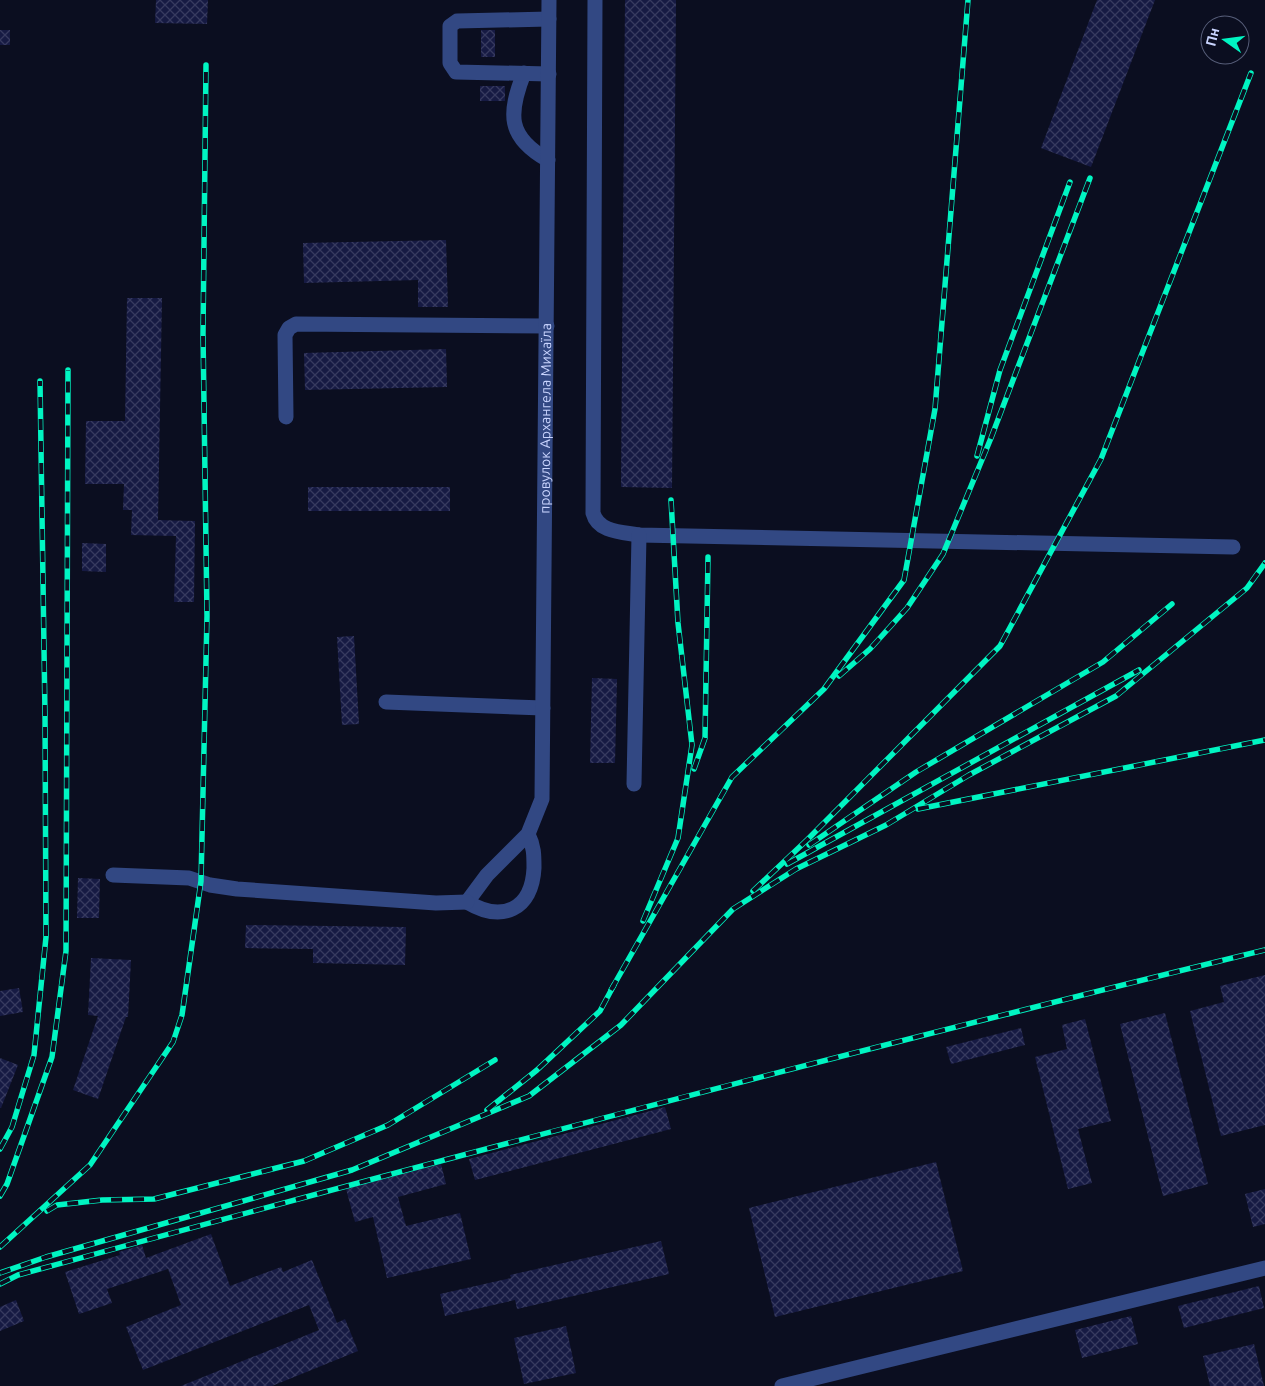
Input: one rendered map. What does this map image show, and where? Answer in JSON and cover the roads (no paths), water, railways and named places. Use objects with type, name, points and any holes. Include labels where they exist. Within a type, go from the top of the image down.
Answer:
[{"type":"street","name":"провулок Архангела Михаїла","points":[[467,902],[487,874],[528,834],[542,799],[549,0]]},
{"type":"street","points":[[595,0],[593,513],[596,523],[603,528],[639,535],[1233,547]]},
{"type":"street","points":[[549,19],[457,21],[450,26],[450,63],[456,72],[549,74]]},
{"type":"street","points":[[524,73],[513,113],[514,127],[521,139],[532,151],[548,160]]},
{"type":"street","points":[[286,417],[285,335],[289,328],[296,324],[547,326]]},
{"type":"street","points":[[634,784],[639,535]]},
{"type":"street","points":[[386,702],[544,708]]},
{"type":"street","points":[[113,875],[189,878],[210,885],[237,890],[436,903],[467,902],[488,911],[507,912],[520,906],[529,894],[533,882],[534,850],[528,834]]},
{"type":"street","points":[[782,1386],[1265,1268]]},
{"type":"railway","points":[[611,990],[732,777],[824,689],[904,580],[935,409],[968,0]]},
{"type":"railway","points":[[0,1247],[90,1165],[173,1042],[182,1015],[201,881],[207,616],[203,334],[206,65]]},
{"type":"railway","points":[[753,891],[808,839],[1000,646],[1101,459],[1251,73]]},
{"type":"railway","points":[[839,676],[870,649],[907,608],[943,554],[991,438],[1090,178]]},
{"type":"railway","points":[[977,456],[1000,370],[1070,182]]},
{"type":"railway","points":[[0,1196],[7,1184],[52,1057],[66,951],[68,370]]},
{"type":"railway","points":[[0,1149],[12,1127],[34,1055],[46,937],[40,381]]},
{"type":"railway","points":[[643,921],[678,838],[692,745],[678,623],[671,500]]},
{"type":"railway","points":[[694,769],[705,738],[708,557]]},
{"type":"railway","points":[[0,1273],[46,1257],[352,1170],[529,1096],[621,1025],[733,909],[796,869],[886,825],[969,775],[1116,696],[1247,588],[1265,563]]},
{"type":"railway","points":[[809,845],[916,772],[1103,662],[1172,604]]},
{"type":"railway","points":[[787,864],[1139,670]]},
{"type":"railway","points":[[918,809],[1265,740]]},
{"type":"railway","points":[[0,1284],[18,1275],[484,1149],[952,1028],[1265,950]]},
{"type":"railway","points":[[487,1110],[537,1070],[600,1011],[614,985]]},
{"type":"railway","points":[[47,1211],[57,1205],[102,1200],[154,1199],[304,1161],[388,1125],[495,1060]]}]
